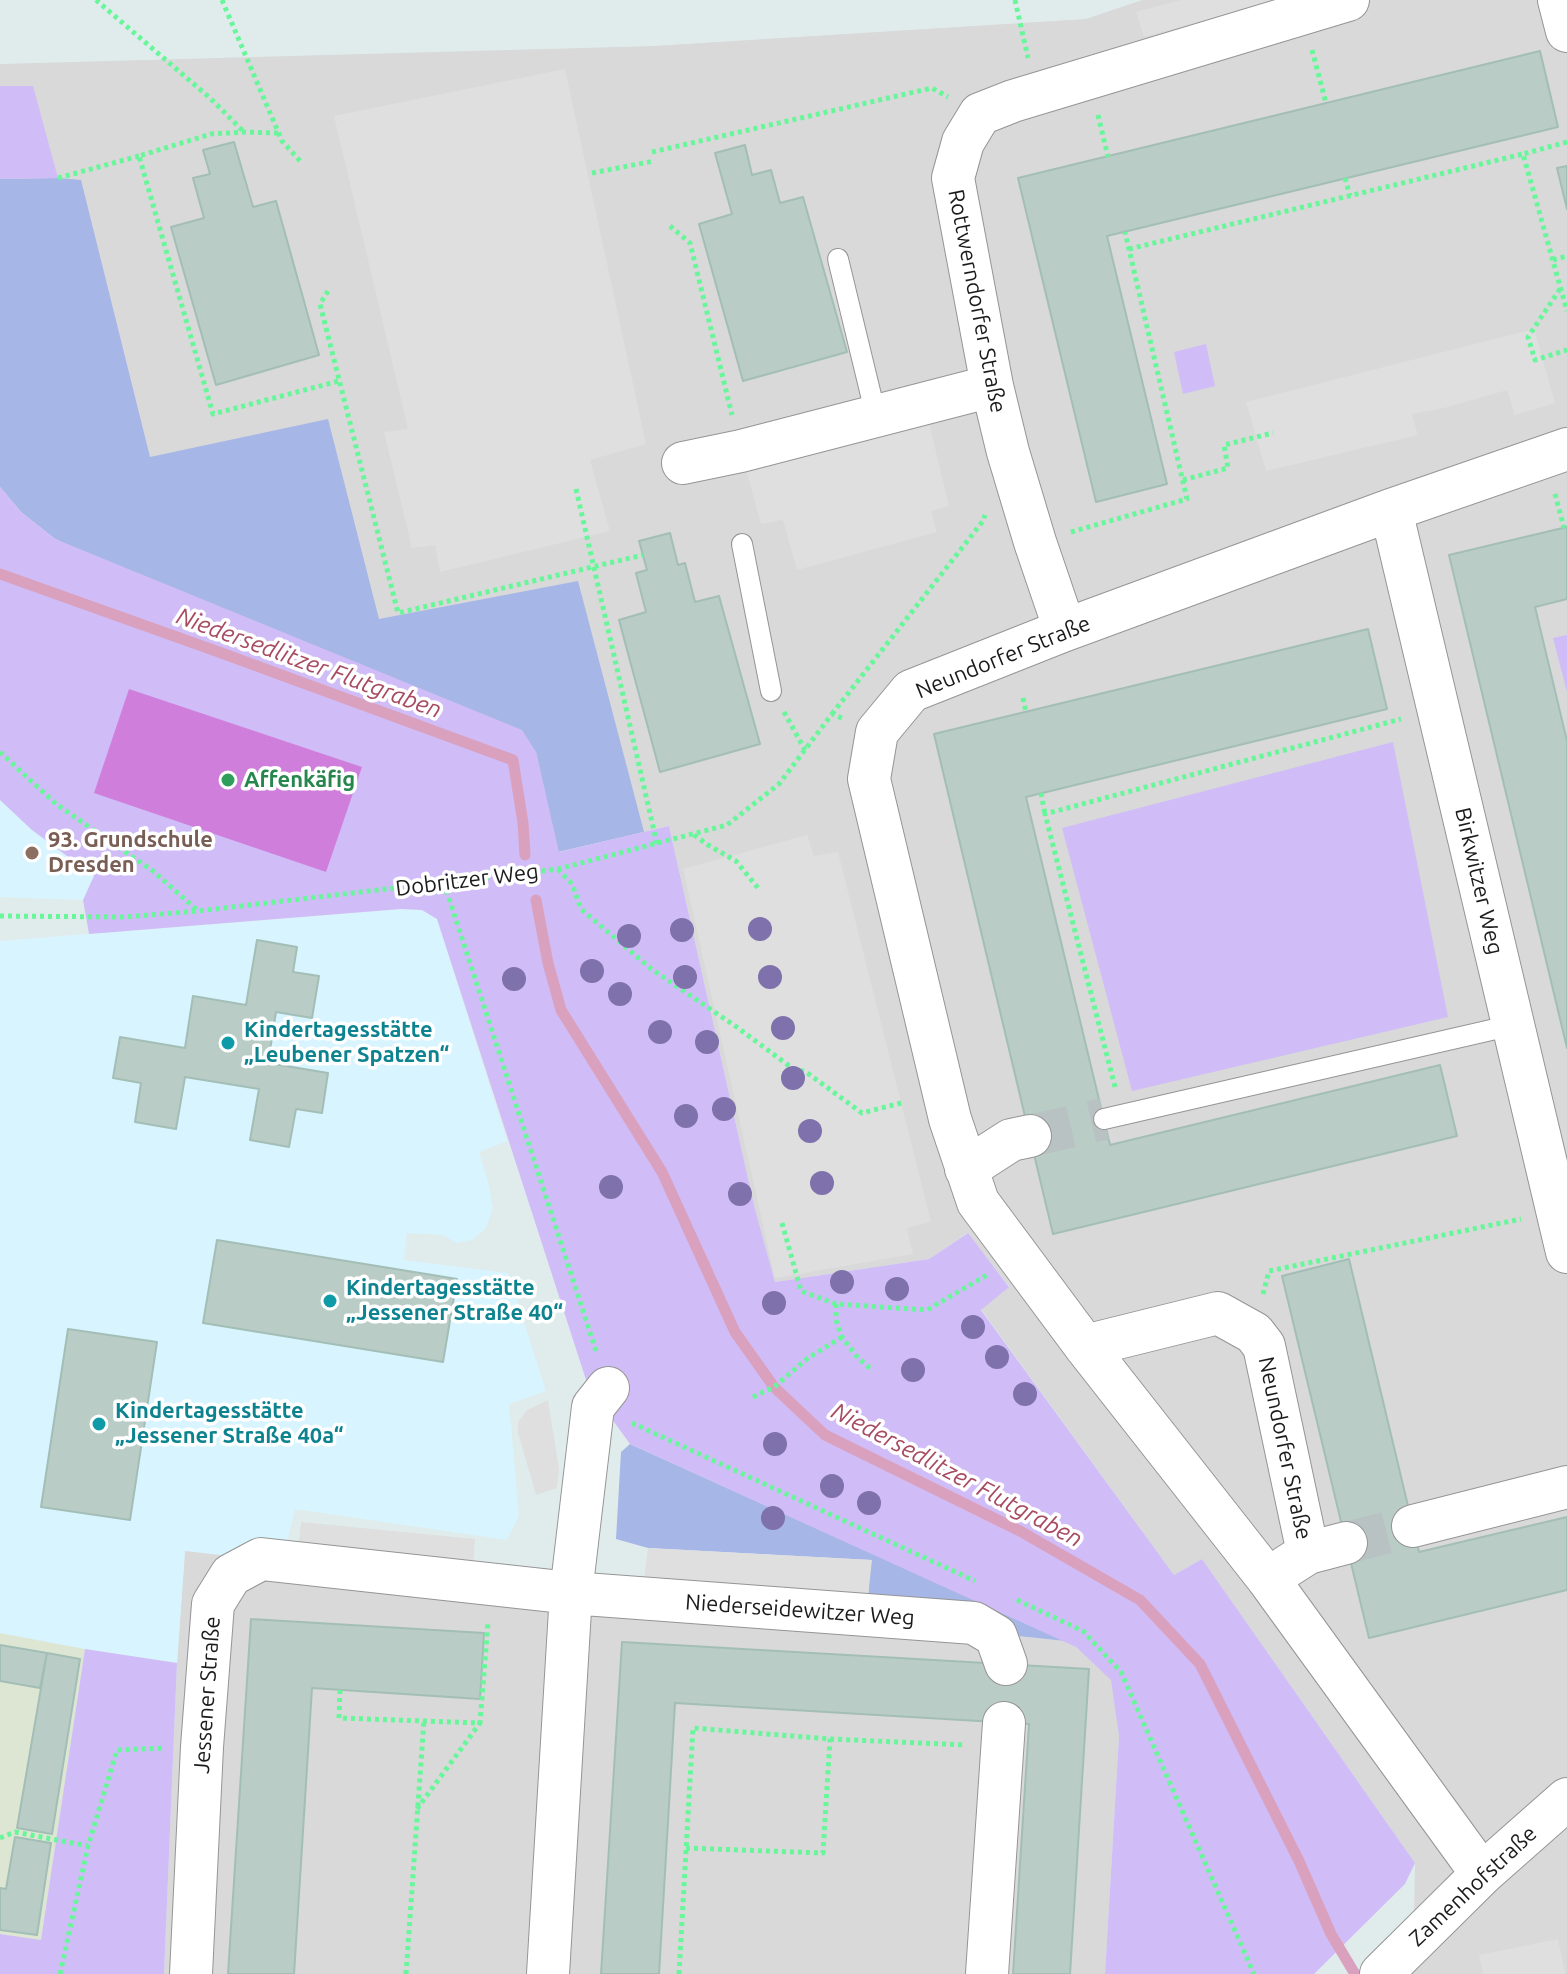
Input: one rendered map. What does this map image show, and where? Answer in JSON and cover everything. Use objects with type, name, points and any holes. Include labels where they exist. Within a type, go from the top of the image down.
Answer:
[{"type":"street","points":[[980,114],[1013,101],[1348,0]]},
{"type":"street","points":[[1559,0],[1567,31]]},
{"type":"street","name":"Rottwerndorfer Straße","points":[[980,114],[963,142],[953,178],[992,386],[1008,452],[1065,630]]},
{"type":"street","points":[[683,463],[992,386]]},
{"type":"street","name":"Neundorfer Straße","points":[[877,732],[911,691],[1065,630],[1567,449]]},
{"type":"street","name":"Birkwitzer Weg","points":[[1391,510],[1567,1252]]},
{"type":"street","points":[[877,732],[869,779],[950,1119],[978,1202],[1085,1346],[1268,1579],[1482,1874]]},
{"type":"street","points":[[966,1169],[1011,1140],[1030,1136]]},
{"type":"street","name":"Neundorfer Straße","points":[[1085,1346],[1218,1313],[1254,1333],[1264,1346],[1327,1548],[1268,1579]]},
{"type":"street","points":[[548,1974],[571,1593],[593,1407],[608,1388]]},
{"type":"street","points":[[1413,1526],[1567,1487]]},
{"type":"street","name":"Jessener Straße","points":[[191,1974],[202,1747],[213,1604],[231,1575],[261,1559],[571,1593]]},
{"type":"street","name":"Niederseidewitzer Weg","points":[[571,1593],[974,1623],[996,1636],[1006,1664]]},
{"type":"street","points":[[987,1974],[1003,1735]]},
{"type":"street","name":"Zamenhofstraße","points":[[1383,1972],[1482,1874],[1567,1799]]},
{"type":"lane","points":[[838,259],[876,416]]},
{"type":"lane","points":[[742,544],[771,691]]},
{"type":"lane","points":[[1113,1117],[1513,1025]]},
{"type":"path","points":[[96,0],[245,132]]},
{"type":"path","points":[[222,0],[278,133],[301,162]]},
{"type":"path","points":[[1015,0],[1036,94]]},
{"type":"path","points":[[1303,13],[1326,103]]},
{"type":"path","points":[[652,152],[932,88],[980,114]]},
{"type":"path","points":[[58,178],[211,134],[278,133]]},
{"type":"path","points":[[1129,249],[1567,142]]},
{"type":"path","points":[[1523,154],[1567,311]]},
{"type":"path","points":[[139,156],[213,414],[339,381]]},
{"type":"path","points":[[592,173],[654,161]]},
{"type":"path","points":[[1345,178],[1350,196]]},
{"type":"path","points":[[670,226],[690,243],[741,451]]},
{"type":"path","points":[[1035,542],[1187,499],[1125,232]]},
{"type":"path","points":[[1553,260],[1567,256]]},
{"type":"path","points":[[1561,288],[1528,337],[1535,360],[1567,350]]},
{"type":"path","points":[[328,291],[320,304],[398,613],[643,555]]},
{"type":"path","points":[[1183,480],[1228,468],[1224,445],[1273,433]]},
{"type":"path","name":"Dobritzer Weg","points":[[0,916],[125,917],[513,875],[558,869],[727,825],[779,784],[983,521],[1008,452]]},
{"type":"path","points":[[576,489],[657,844]]},
{"type":"path","points":[[771,691],[805,750]]},
{"type":"path","points":[[1023,698],[1026,712]]},
{"type":"path","points":[[1045,814],[1439,709]]},
{"type":"path","points":[[832,714],[877,732]]},
{"type":"path","points":[[0,752],[56,804],[153,871],[198,911]]},
{"type":"path","points":[[1041,793],[1113,1117]]},
{"type":"path","points":[[693,834],[736,861],[758,888]]},
{"type":"path","points":[[558,869],[572,884],[581,909],[650,968],[862,1113]]},
{"type":"path","points":[[444,883],[608,1388],[633,1425],[981,1584]]},
{"type":"path","points":[[1254,1333],[1269,1271],[1557,1211]]},
{"type":"path","points":[[782,1223],[801,1291],[836,1304],[927,1310],[1020,1258]]},
{"type":"path","points":[[836,1304],[836,1320],[842,1337],[873,1371]]},
{"type":"path","points":[[753,1397],[774,1387],[808,1358],[842,1337]]},
{"type":"path","points":[[1010,1597],[1083,1631],[1121,1672],[1254,1974]]},
{"type":"path","points":[[417,1809],[480,1723],[489,1613]]},
{"type":"path","points":[[340,1690],[339,1718],[480,1723]]},
{"type":"path","points":[[406,1974],[424,1720]]},
{"type":"path","points":[[679,1974],[693,1728],[830,1739],[1003,1735]]},
{"type":"path","points":[[686,1848],[823,1853],[830,1739]]},
{"type":"path","points":[[60,1974],[88,1846],[117,1750],[202,1747]]},
{"type":"path","points":[[0,1838],[15,1832],[88,1846]]},
{"type":"shaded area","points":[[1142,0],[1567,0],[1567,1974],[1413,1974],[1415,1863],[1202,1559],[1174,1575],[981,1309],[1009,1286],[967,1233],[929,1259],[775,1282],[754,1205],[669,826],[558,852],[0,487],[0,64],[654,46],[1086,19]]},
{"type":"shaded area","points":[[1181,0],[1277,0],[1144,37],[1136,12]]},
{"type":"shaded area","points":[[565,69],[646,444],[590,460],[610,531],[440,572],[435,545],[412,548],[384,432],[408,429],[334,116]]},
{"type":"shaded area","points":[[0,86],[33,86],[58,178],[0,179]]},
{"type":"shaded area","points":[[0,179],[81,180],[150,457],[328,419],[379,619],[578,581],[644,832],[558,852],[536,752],[55,539],[21,512],[0,487]]},
{"type":"shaded area","points":[[1534,329],[1555,403],[1515,415],[1507,390],[1412,414],[1418,435],[1266,471],[1246,402]]},
{"type":"shaded area","points":[[1206,344],[1215,386],[1183,394],[1174,352]]},
{"type":"shaded area","points":[[928,419],[949,506],[931,511],[937,532],[797,570],[783,520],[761,524],[746,469]]},
{"type":"shaded area","points":[[0,487],[21,512],[55,539],[522,730],[536,752],[559,852],[669,826],[754,1205],[775,1282],[929,1259],[968,1233],[1009,1287],[981,1310],[1174,1575],[1202,1559],[1415,1863],[1405,1884],[1314,1974],[1105,1974],[1119,1736],[1111,1680],[1076,1647],[630,1444],[588,1386],[437,919],[422,910],[401,909],[89,934],[83,900],[94,876],[32,830],[0,800]]},
{"type":"shaded area","points":[[1567,635],[1567,692],[1553,638]]},
{"type":"shaded area","name":"Affenkäfig","points":[[129,689],[362,767],[326,872],[94,793]]},
{"type":"shaded area","points":[[1393,742],[1448,1017],[1132,1091],[1062,828]]},
{"type":"shaded area","name":"93. Grundschule Dresden","points":[[0,800],[32,830],[95,876],[83,900],[0,897]]},
{"type":"shaded area","points":[[807,835],[814,856],[838,852],[931,1222],[907,1228],[913,1254],[775,1278],[683,869]]},
{"type":"shaded area","points":[[401,909],[422,910],[437,919],[507,1141],[479,1152],[493,1208],[486,1228],[472,1240],[456,1243],[443,1235],[407,1233],[404,1260],[508,1273],[546,1391],[509,1404],[519,1516],[507,1540],[295,1509],[282,1562],[185,1551],[177,1663],[0,1633],[0,941]]},
{"type":"shaded area","points":[[548,1400],[559,1469],[557,1488],[536,1495],[518,1433],[518,1422],[527,1410]]},
{"type":"shaded area","points":[[630,1444],[1065,1641],[1018,1636],[867,1609],[871,1560],[648,1548],[616,1539],[621,1452]]},
{"type":"shaded area","points":[[301,1522],[475,1539],[473,1567],[298,1550]]},
{"type":"shaded area","points":[[648,1548],[872,1560],[866,1614],[642,1595]]},
{"type":"shaded area","points":[[185,1550],[1065,1641],[1076,1647],[1112,1680],[1119,1736],[1105,1974],[164,1974],[177,1663]]},
{"type":"shaded area","points":[[0,1633],[85,1649],[41,1941],[0,1934]]},
{"type":"shaded area","points":[[85,1649],[177,1663],[164,1974],[0,1974],[0,1934],[41,1940]]},
{"type":"shaded area","points":[[1558,1939],[1565,1974],[1483,1974],[1479,1955]]},
{"type":"building","points":[[1540,51],[1558,127],[1107,236],[1167,484],[1096,502],[1018,178]]},
{"type":"building","points":[[234,142],[253,207],[276,201],[319,355],[216,385],[171,227],[204,218],[193,178],[210,174],[203,150]]},
{"type":"building","points":[[745,145],[752,175],[771,170],[780,203],[803,197],[847,352],[743,381],[699,224],[732,214],[715,153]]},
{"type":"building","points":[[1567,166],[1567,209],[1557,168]]},
{"type":"building","points":[[1567,527],[1567,599],[1535,607],[1567,741],[1567,1048],[1449,555]]},
{"type":"building","points":[[670,533],[678,565],[685,563],[695,602],[719,596],[760,744],[660,772],[619,620],[646,612],[636,573],[647,570],[639,541]]},
{"type":"building","points":[[1368,629],[1387,709],[1026,797],[1110,1145],[1440,1065],[1457,1136],[1053,1234],[934,734]]},
{"type":"building","name":"Kindertagesstätte „Leubener Spatzen“","points":[[257,940],[297,947],[293,972],[319,976],[312,1018],[276,1012],[268,1063],[328,1073],[322,1113],[296,1109],[289,1147],[250,1140],[259,1089],[185,1077],[176,1129],[135,1122],[141,1083],[113,1078],[120,1037],[185,1048],[193,996],[246,1005]]},
{"type":"building","name":"Kindertagesstätte „Jessener Straße 40“","points":[[217,1240],[457,1279],[443,1362],[203,1323]]},
{"type":"building","points":[[1349,1259],[1419,1552],[1567,1517],[1567,1590],[1369,1638],[1282,1276]]},
{"type":"building","name":"Kindertagesstätte „Jessener Straße 40a“","points":[[68,1329],[157,1342],[130,1520],[41,1507]]},
{"type":"building","points":[[251,1619],[484,1633],[480,1699],[312,1688],[294,1974],[228,1974]]},
{"type":"building","points":[[622,1642],[1089,1669],[1070,1974],[1013,1974],[1029,1724],[675,1703],[659,1974],[601,1974]]},
{"type":"building","points":[[0,1645],[47,1653],[40,1688],[0,1681]]},
{"type":"building","points":[[47,1653],[80,1659],[52,1834],[17,1828]]},
{"type":"building","points":[[15,1837],[51,1843],[37,1935],[0,1930],[0,1888],[6,1889]]},
{"type":"waterway","name":"Niedersedlitzer Flutgraben","points":[[0,574],[513,760],[525,855]]},
{"type":"waterway","name":"Niedersedlitzer Flutgraben","points":[[536,900],[561,1010],[662,1172],[735,1332],[774,1387],[825,1435],[1020,1531],[1140,1600],[1200,1664],[1299,1861],[1331,1934],[1355,1974]]},
{"type":"tunnel","points":[[1030,1136],[1104,1119]]},
{"type":"tunnel","points":[[1346,1543],[1413,1526]]},
{"type":"place","name":"Affenkäfig","points":[[228,780]]},
{"type":"place","name":"93. Grundschule Dresden","points":[[32,853]]},
{"type":"place","name":"Kindertagesstätte „Leubener Spatzen“","points":[[228,1043]]},
{"type":"place","name":"Kindertagesstätte „Jessener Straße 40“","points":[[330,1301]]},
{"type":"place","name":"Kindertagesstätte „Jessener Straße 40a“","points":[[99,1424]]}]
